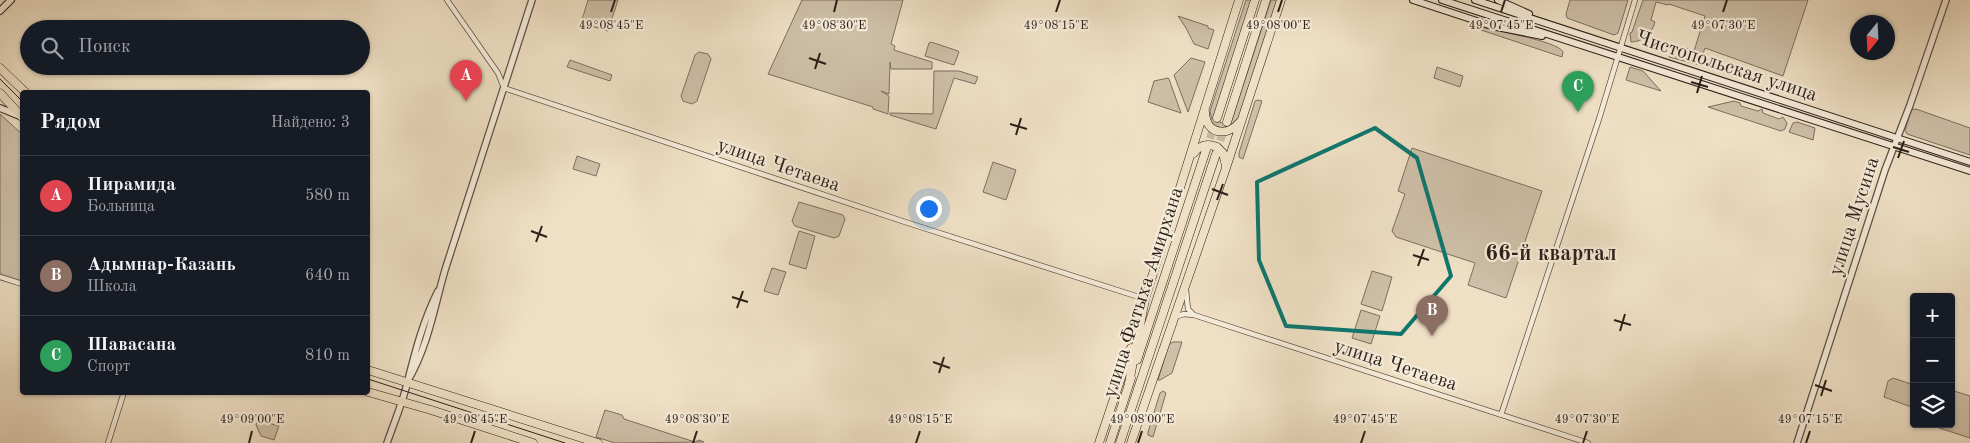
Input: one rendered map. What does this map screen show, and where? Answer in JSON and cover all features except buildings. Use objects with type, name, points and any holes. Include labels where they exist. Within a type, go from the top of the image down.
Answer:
[{"type":"main road","points":[[0,11],[11,0]]},
{"type":"main road","points":[[1129,383],[1145,299],[1239,0]]},
{"type":"main road","points":[[1216,118],[1255,0]]},
{"type":"main road","points":[[1227,122],[1266,0]]},
{"type":"main road","points":[[1131,443],[1242,121],[1281,0]]},
{"type":"main road","points":[[1413,0],[1492,26],[1560,39]]},
{"type":"main road","name":"Чистопольская улица","points":[[1442,0],[1970,171]]},
{"type":"main road","name":"Чистопольская улица","points":[[1475,0],[1970,162]]},
{"type":"main road","points":[[1498,0],[1550,24]]},
{"type":"main road","points":[[1,68],[23,90]]},
{"type":"main road","points":[[0,93],[20,115]]},
{"type":"main road","points":[[0,108],[20,116]]},
{"type":"main road","points":[[1205,108],[1205,117],[1209,126],[1217,132],[1227,132],[1236,128],[1242,121]]},
{"type":"main road","points":[[1191,157],[1199,147],[1213,145],[1223,153],[1226,168]]},
{"type":"main road","name":"улица Фатыха Амирхана","points":[[1110,443],[1206,150]]},
{"type":"main road","name":"улица Фатыха Амирхана","points":[[1120,443],[1216,154]]},
{"type":"main road","points":[[1146,365],[1173,320]]},
{"type":"main road","points":[[1099,443],[1138,330]]},
{"type":"main road","points":[[370,371],[598,443]]},
{"type":"main road","points":[[370,393],[533,443]]},
{"type":"street","points":[[447,0],[498,73],[504,88]]},
{"type":"street","points":[[387,443],[407,382],[418,363],[532,0]]},
{"type":"street","points":[[1501,415],[1635,0]]},
{"type":"street","name":"улица Мусина","points":[[1796,443],[1893,146],[1910,105],[1946,0]]},
{"type":"street","name":"улица Четаева","points":[[504,88],[902,221],[1145,299]]},
{"type":"street","points":[[0,277],[20,283]]},
{"type":"street","points":[[1185,285],[1188,309],[1194,315]]},
{"type":"street","name":"улица Четаева","points":[[1173,320],[1184,314],[1194,315],[1588,443]]},
{"type":"street","points":[[108,443],[123,395]]},
{"type":"highlighted area","points":[[1375,128],[1417,158],[1451,276],[1401,334],[1286,326],[1259,260],[1257,182]]},
{"type":"shaded area","points":[[588,0],[618,0],[608,31],[581,23]]},
{"type":"shaded area","points":[[802,0],[903,0],[891,44],[895,46],[894,50],[932,62],[932,69],[891,69],[890,62],[889,94],[881,91],[889,96],[888,114],[873,109],[873,107],[768,74]]},
{"type":"shaded area","points":[[1246,0],[1253,0],[1214,120],[1230,126],[1271,0],[1277,0],[1238,121],[1226,130],[1213,124],[1210,111]]},
{"type":"shaded area","points":[[1570,0],[1628,0],[1618,33],[1614,35],[1567,18],[1566,14]]},
{"type":"shaded area","points":[[1643,0],[1808,0],[1783,76],[1705,48],[1702,56],[1696,54],[1700,65],[1669,57],[1672,50],[1679,47],[1694,51],[1705,16],[1669,4],[1656,2],[1651,20],[1655,22],[1652,30],[1643,39],[1631,42],[1630,33]]},
{"type":"shaded area","points":[[1178,16],[1208,26],[1208,28],[1214,30],[1208,49],[1194,44]]},
{"type":"shaded area","points":[[1472,25],[1549,44],[1563,52],[1562,57],[1469,26]]},
{"type":"shaded area","points":[[931,42],[959,52],[954,65],[925,56]]},
{"type":"shaded area","points":[[699,52],[708,54],[711,59],[697,101],[692,104],[683,101],[681,96],[695,55]]},
{"type":"shaded area","points":[[1191,58],[1205,62],[1188,112],[1174,75]]},
{"type":"shaded area","points":[[570,60],[612,75],[610,81],[567,67]]},
{"type":"shaded area","points":[[1437,67],[1463,76],[1460,87],[1434,78]]},
{"type":"shaded area","points":[[1630,67],[1643,71],[1661,91],[1626,80]]},
{"type":"shaded area","points":[[934,71],[959,71],[978,77],[975,84],[954,78],[936,129],[890,115],[890,113],[933,114]]},
{"type":"shaded area","points":[[1168,78],[1181,113],[1148,102],[1154,81]]},
{"type":"shaded area","points":[[1255,101],[1262,101],[1243,159],[1239,157],[1239,153]]},
{"type":"shaded area","points":[[1734,101],[1740,103],[1741,106],[1758,111],[1762,109],[1763,113],[1779,119],[1783,117],[1787,123],[1785,129],[1781,131],[1708,107]]},
{"type":"shaded area","points":[[1916,109],[1970,128],[1970,155],[1907,134],[1905,131],[1911,110]]},
{"type":"shaded area","points":[[0,114],[20,132],[20,280],[0,274]]},
{"type":"shaded area","points":[[1797,122],[1815,128],[1813,140],[1789,132],[1793,123]]},
{"type":"shaded area","points":[[1412,148],[1542,191],[1506,298],[1468,285],[1475,263],[1396,237],[1392,231],[1405,194],[1398,191]]},
{"type":"shaded area","points":[[577,156],[600,164],[596,176],[573,169]]},
{"type":"shaded area","points":[[993,162],[1016,170],[1006,200],[983,192]]},
{"type":"shaded area","points":[[799,202],[843,215],[845,219],[839,236],[834,238],[795,226],[792,221]]},
{"type":"shaded area","points":[[799,231],[815,236],[806,269],[789,264]]},
{"type":"shaded area","points":[[772,268],[786,272],[778,295],[764,291]]},
{"type":"shaded area","points":[[1372,271],[1392,277],[1382,311],[1361,304]]},
{"type":"shaded area","points":[[1361,310],[1380,316],[1371,344],[1352,338]]},
{"type":"shaded area","points":[[1182,342],[1172,373],[1158,380],[1169,344]]},
{"type":"shaded area","points":[[1893,378],[1910,384],[1910,407],[1884,397],[1888,381]]},
{"type":"shaded area","points":[[1163,391],[1166,393],[1153,437],[1148,435],[1148,432],[1160,393]]},
{"type":"shaded area","points":[[1955,391],[1970,396],[1970,438],[1939,428],[1955,428]]},
{"type":"shaded area","points":[[605,410],[622,415],[624,419],[695,442],[699,440],[704,442],[615,443],[596,437]]},
{"type":"shaded area","points":[[258,420],[279,426],[274,440],[261,436],[256,425]]},
{"type":"tunnel","points":[[1206,150],[1217,118]]},
{"type":"tunnel","points":[[1216,152],[1227,122]]},
{"type":"tram line","points":[[0,79],[20,99]]},
{"type":"tram line","points":[[370,380],[565,443]]},
{"type":"place","name":"Пирамида","points":[[466,101]]},
{"type":"place","name":"Шавасана","points":[[1578,112]]},
{"type":"place","name":"Адымнар-Казань","points":[[1432,336]]},
{"type":"district","name":"66-й квартал","points":[[1551,252]]}]
